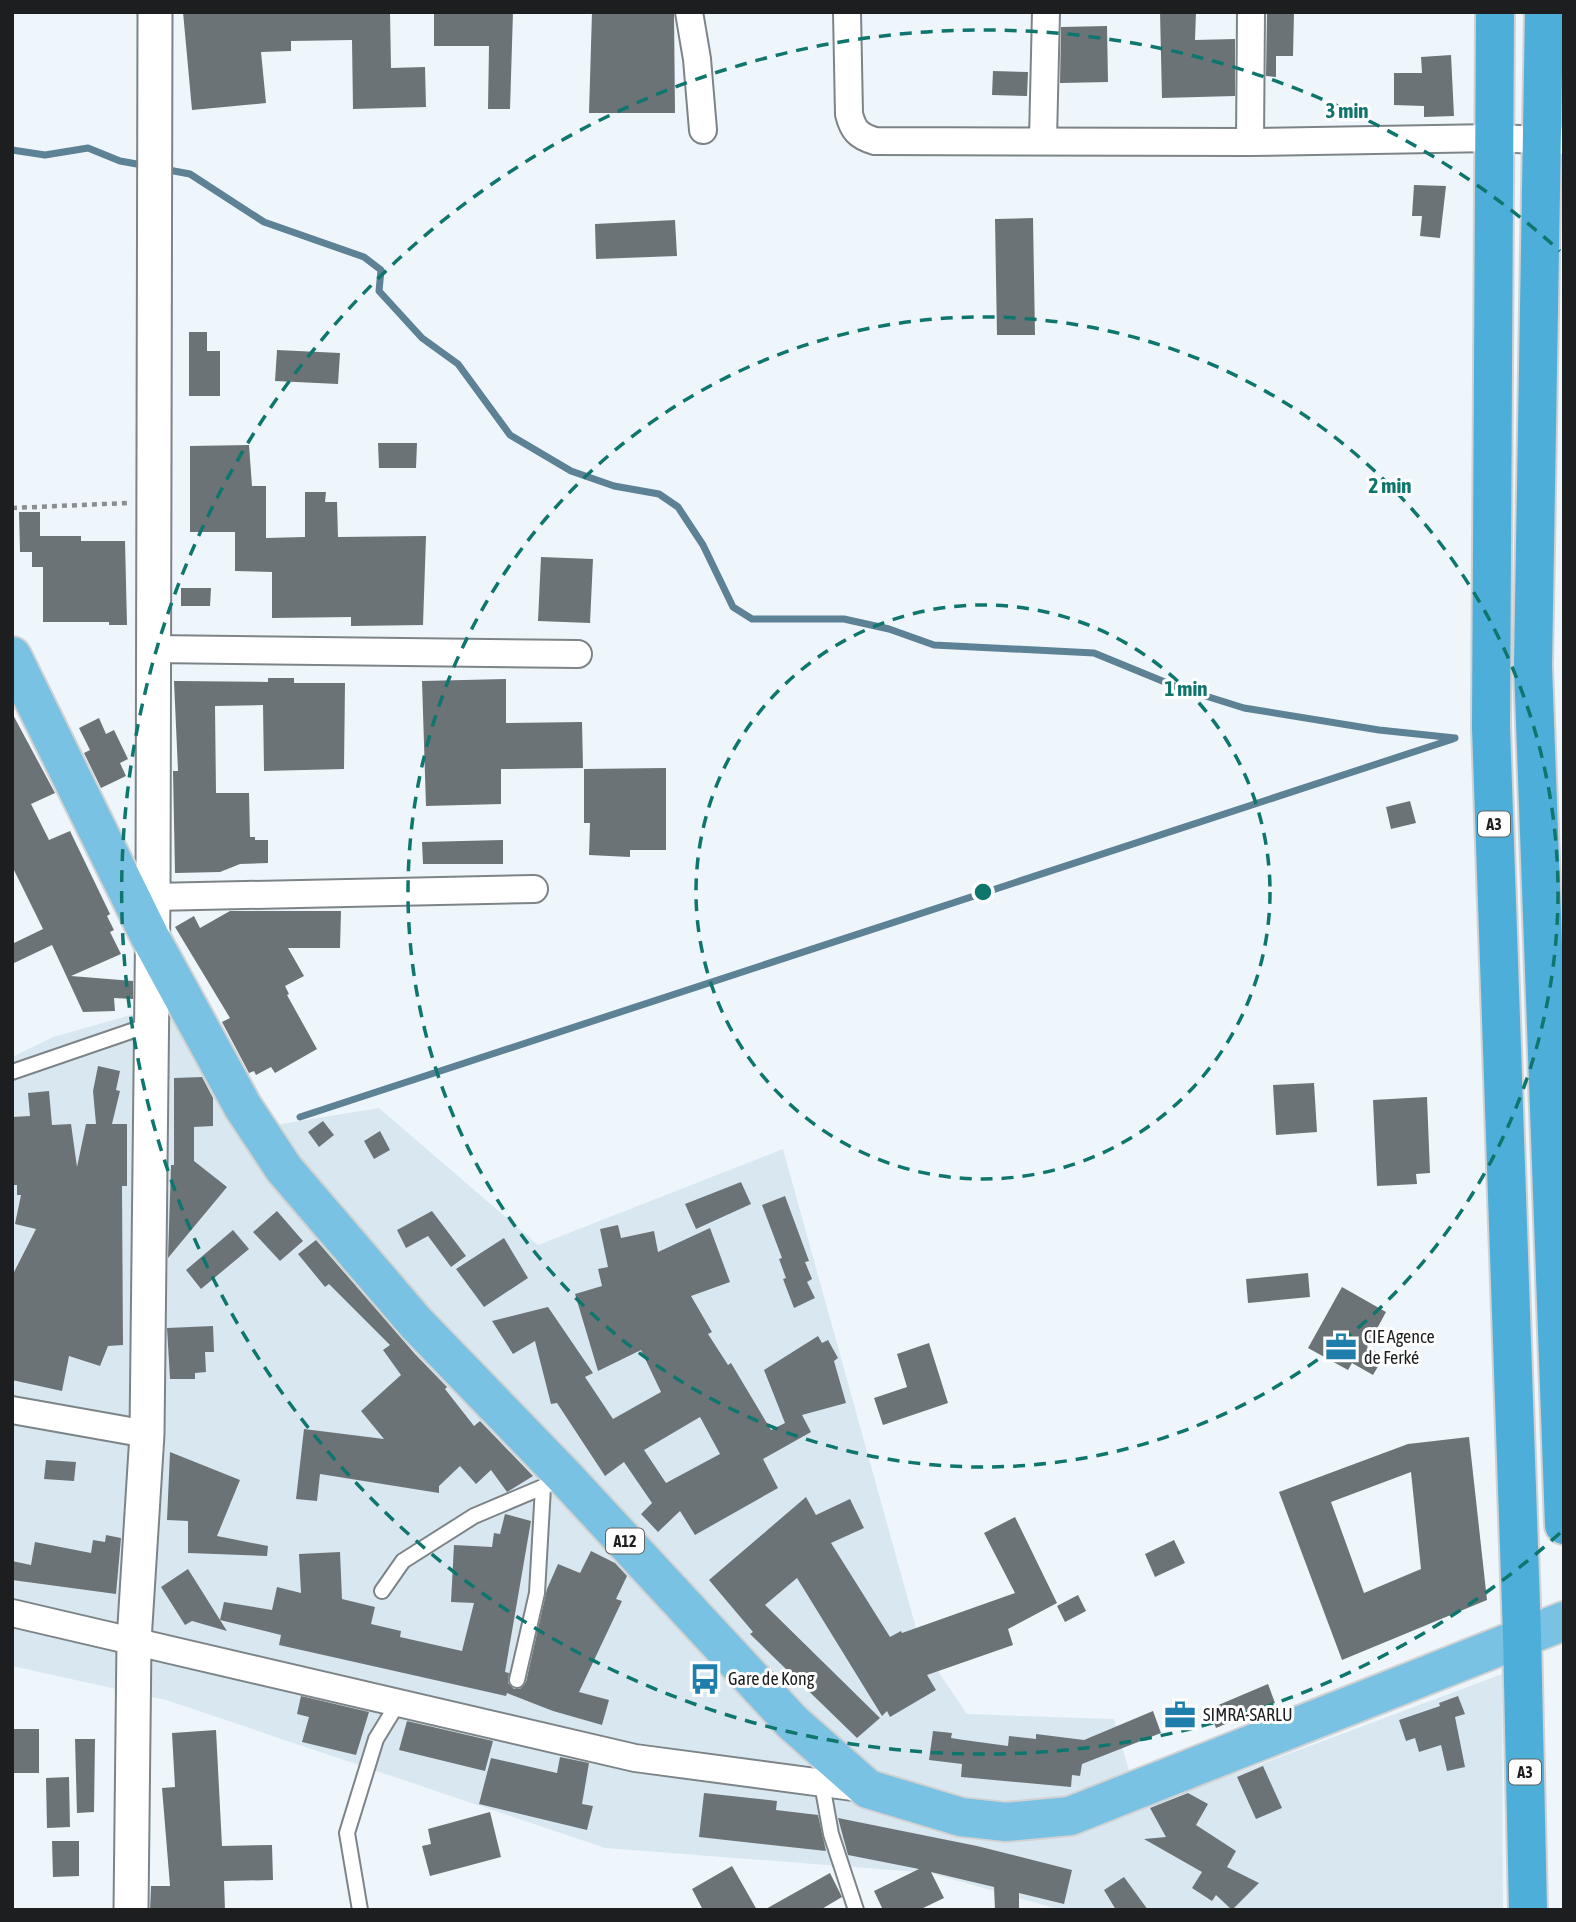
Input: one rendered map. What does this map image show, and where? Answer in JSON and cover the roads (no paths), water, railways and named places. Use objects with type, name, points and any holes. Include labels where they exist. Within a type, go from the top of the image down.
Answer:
[{"type":"highway","name":"A3","points":[[1495,12],[1491,727],[1522,1635],[1528,1910]]},
{"type":"highway","points":[[1544,12],[1553,140],[1534,666],[1564,1525]]},
{"type":"main road","name":"A12","points":[[13,662],[150,937],[243,1107],[284,1169],[554,1482],[792,1722],[868,1789],[961,1817],[1006,1822],[1070,1816],[1522,1635],[1564,1621]]},
{"type":"street","points":[[131,1910],[134,1641],[147,1434],[149,1025],[153,897],[155,12]]},
{"type":"street","points":[[689,12],[699,70],[704,130]]},
{"type":"street","points":[[847,12],[849,114],[852,128],[861,137],[890,142],[1042,139],[1250,142],[1494,138],[1553,140]]},
{"type":"street","points":[[1042,139],[1046,12]]},
{"type":"street","points":[[1250,142],[1251,12]]},
{"type":"street","points":[[152,649],[578,654]]},
{"type":"street","points":[[153,897],[534,889]]},
{"type":"street","points":[[12,1410],[147,1434]]},
{"type":"street","points":[[12,1613],[635,1758],[868,1789]]},
{"type":"lane","points":[[12,1073],[149,1025]]},
{"type":"lane","points":[[382,1591],[403,1561],[474,1516],[554,1482]]},
{"type":"lane","points":[[517,1680],[537,1593],[554,1482]]},
{"type":"lane","points":[[360,1910],[348,1833],[376,1739],[398,1703]]},
{"type":"lane","points":[[822,1784],[831,1834],[855,1909]]},
{"type":"waterway","points":[[12,150],[45,155],[88,148],[120,161],[148,166]]},
{"type":"waterway","points":[[163,169],[190,174],[264,222],[364,257],[381,270],[379,291],[422,338],[458,364],[510,435],[571,471],[614,486],[659,494],[678,507],[703,545],[733,607],[752,619],[844,619],[889,629],[934,645],[1094,653],[1177,687],[1244,708],[1379,730],[1455,738]]},
{"type":"waterway","points":[[300,1117],[1453,739]]},
{"type":"place","name":"CIE Agence de Ferké","points":[[1341,1347]]},
{"type":"place","name":"Gare de Kong","points":[[705,1679]]},
{"type":"place","name":"SIMRA-SARLU","points":[[1180,1715]]}]
